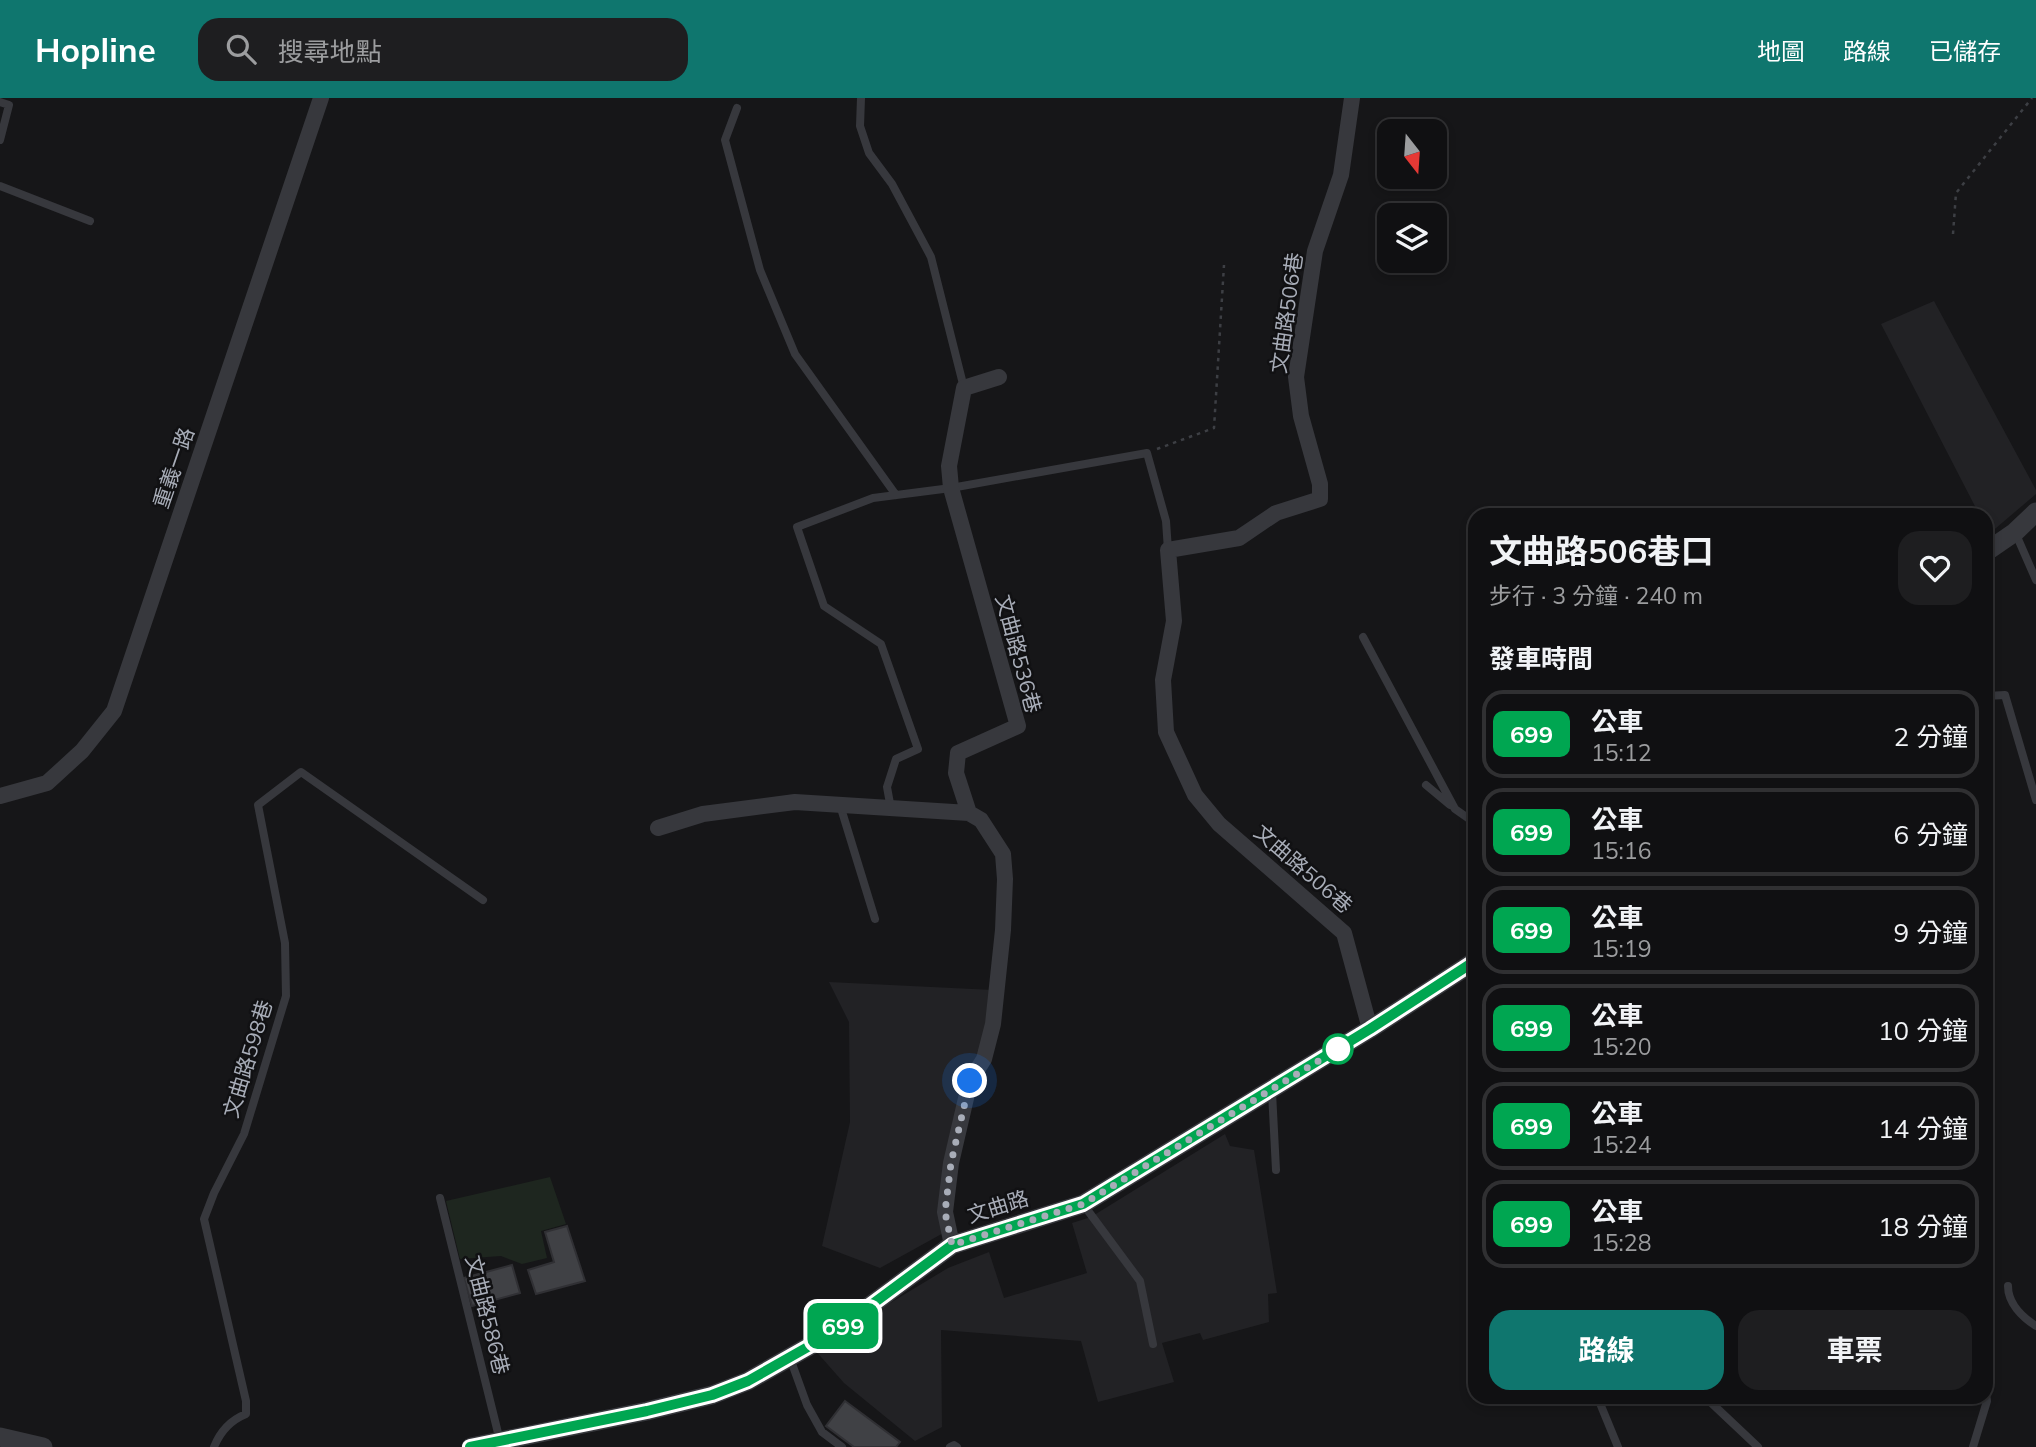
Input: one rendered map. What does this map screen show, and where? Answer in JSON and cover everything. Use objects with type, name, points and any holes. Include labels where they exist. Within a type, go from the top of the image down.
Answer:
[{"type":"street","name":"重義一路","points":[[0,796],[47,783],[82,751],[114,711],[321,98]]},
{"type":"street","name":"文曲路506巷","points":[[1352,98],[1341,175],[1315,251],[1296,377],[1301,416],[1320,484],[1320,499],[1276,513],[1239,538],[1168,550],[1174,621],[1163,680],[1166,732],[1195,795],[1219,824],[1344,933],[1370,1029]]},
{"type":"street","points":[[964,388],[999,377]]},
{"type":"street","name":"文曲路536巷","points":[[952,1245],[945,1212],[951,1163],[970,1081],[984,1059],[992,1024],[1003,930],[1005,879],[1003,854],[981,820],[969,813],[956,773],[958,753],[1018,726],[951,488],[949,466],[964,388]]},
{"type":"street","points":[[1993,547],[2015,533],[2036,512]]},
{"type":"street","points":[[658,828],[703,814],[795,802],[969,813]]},
{"type":"street","name":"文曲路","points":[[471,1447],[647,1411],[712,1395],[748,1381],[836,1331],[952,1245],[1083,1204],[1370,1029],[1468,966]]},
{"type":"street","points":[[0,1437],[43,1447]]},
{"type":"lane","points":[[861,98],[860,126],[869,153],[892,184],[931,257],[964,388]]},
{"type":"lane","points":[[0,103],[9,104],[0,140]]},
{"type":"lane","points":[[737,108],[724,140],[760,270],[795,354],[896,495]]},
{"type":"lane","points":[[0,186],[90,221]]},
{"type":"lane","points":[[891,809],[887,787],[896,759],[918,749],[881,644],[824,606],[797,527],[873,498],[951,488],[1147,453]]},
{"type":"lane","name":"文曲路506巷","points":[[1147,453],[1166,521],[1168,550]]},
{"type":"lane","points":[[2015,533],[2036,580]]},
{"type":"lane","points":[[1363,637],[1455,809]]},
{"type":"lane","points":[[1993,696],[2005,695],[2036,800]]},
{"type":"lane","name":"文曲路598巷","points":[[214,1447],[217,1438],[233,1419],[246,1414],[246,1401],[204,1220],[214,1193],[244,1134],[286,996],[285,943],[258,805],[301,772],[483,900]]},
{"type":"lane","points":[[1426,785],[1468,816]]},
{"type":"lane","points":[[840,805],[875,919]]},
{"type":"lane","points":[[1271,1089],[1276,1170]]},
{"type":"lane","name":"文曲路586巷","points":[[440,1198],[500,1441]]},
{"type":"lane","points":[[1083,1204],[1140,1281],[1153,1345]]},
{"type":"lane","points":[[2008,1286],[2008,1294],[2016,1309],[2036,1325]]},
{"type":"lane","points":[[790,1358],[807,1405],[822,1432],[842,1447]]},
{"type":"lane","points":[[1600,1404],[1618,1447]]},
{"type":"lane","points":[[1712,1404],[1758,1447]]},
{"type":"lane","points":[[1973,1447],[1986,1404]]},
{"type":"lane","points":[[950,1447],[957,1447]]},
{"type":"path","points":[[1953,234],[1956,193],[2032,98]]},
{"type":"path","points":[[1147,453],[1214,428],[1224,265]]},
{"type":"shaded area","points":[[1934,301],[2036,490],[2036,494],[1993,531],[1993,508],[1976,508],[1881,324]]},
{"type":"shaded area","points":[[829,982],[993,990],[991,1040],[971,1073],[953,1120],[947,1231],[880,1268],[822,1246],[850,1122],[849,1022]]},
{"type":"shaded area","points":[[1225,1134],[1230,1146],[1254,1150],[1277,1293],[1268,1294],[1269,1322],[1203,1340],[1200,1333],[1162,1343],[1174,1382],[1098,1402],[1081,1341],[941,1330],[942,1427],[915,1441],[844,1383],[814,1349],[948,1268],[989,1252],[1004,1298],[1087,1273],[1072,1223],[1091,1217]]},
{"type":"shaded area","points":[[550,1177],[566,1224],[541,1231],[547,1258],[522,1264],[501,1256],[460,1259],[446,1201]]},
{"type":"building","points":[[567,1226],[585,1281],[536,1294],[528,1270],[554,1262],[545,1232]]},
{"type":"building","points":[[512,1265],[520,1293],[472,1306],[464,1278]]},
{"type":"building","points":[[845,1401],[900,1442],[896,1447],[854,1447],[826,1426]]},
{"type":"bus line","name":"699","points":[[470,1447],[647,1411],[712,1395],[748,1381],[836,1331],[952,1245],[1083,1204],[1370,1029],[1468,965]]},
{"type":"route","points":[[970,1081],[951,1163],[945,1212],[952,1245],[1083,1204],[1338,1049]]}]
